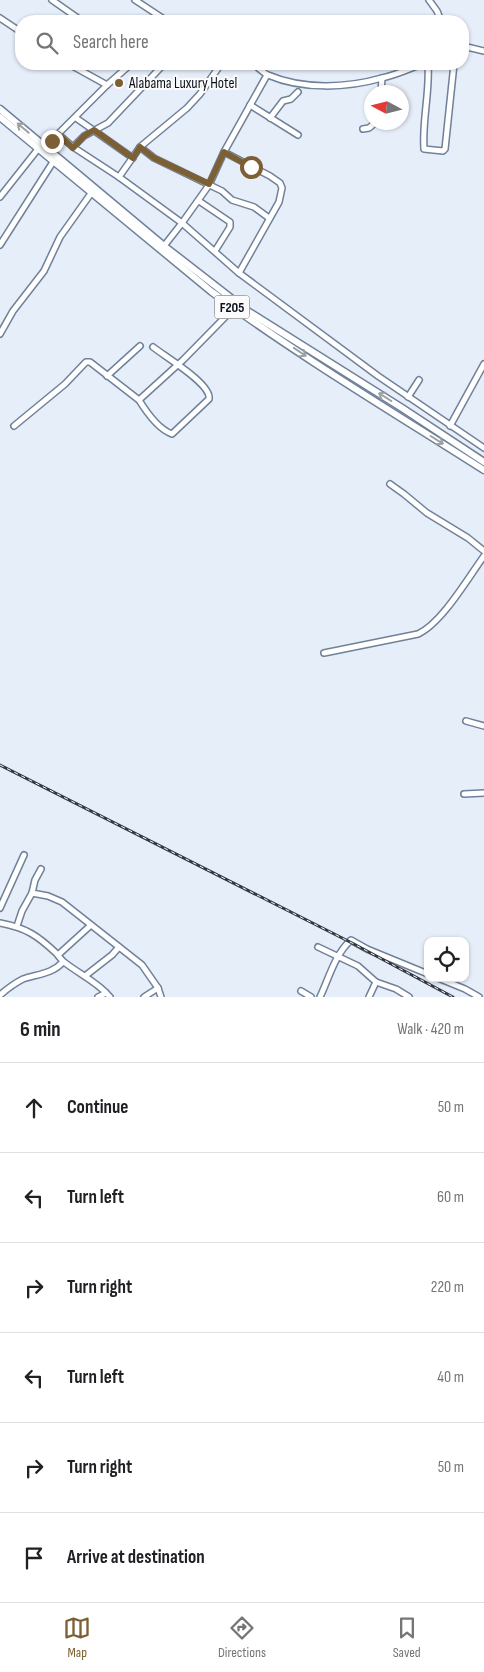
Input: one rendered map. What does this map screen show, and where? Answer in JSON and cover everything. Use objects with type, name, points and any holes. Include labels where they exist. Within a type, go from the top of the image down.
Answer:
[{"type":"main road","name":"F205","points":[[0,108],[164,246],[249,312],[484,462]]},
{"type":"main road","name":"F205","points":[[0,117],[234,308],[315,363],[484,470]]},
{"type":"main road","points":[[315,363],[320,356]]},
{"type":"street","points":[[52,0],[73,15]]},
{"type":"street","points":[[135,0],[158,15]]},
{"type":"street","points":[[429,0],[438,15]]},
{"type":"street","points":[[0,18],[15,28]]},
{"type":"street","points":[[469,47],[484,51]]},
{"type":"street","points":[[80,70],[107,85]]},
{"type":"street","points":[[46,147],[124,70]]},
{"type":"street","points":[[73,148],[84,136],[108,122],[158,70]]},
{"type":"street","points":[[118,177],[140,147],[187,108],[200,94],[217,70]]},
{"type":"street","points":[[261,70],[267,75],[300,84],[316,85],[359,83],[405,70]]},
{"type":"street","points":[[428,70],[424,149],[443,150],[445,149],[447,137],[453,70]]},
{"type":"street","points":[[164,246],[209,184],[224,152],[267,75]]},
{"type":"street","points":[[382,78],[382,85]]},
{"type":"street","points":[[270,118],[283,101],[291,99],[298,92]]},
{"type":"street","points":[[250,105],[298,135]]},
{"type":"street","points":[[76,118],[133,158]]},
{"type":"street","points":[[58,134],[73,148],[118,177],[182,223],[239,273],[378,376],[484,448]]},
{"type":"street","points":[[140,147],[154,158],[209,184],[235,201],[254,207],[270,218]]},
{"type":"street","points":[[0,197],[38,149]]},
{"type":"street","points":[[224,152],[270,176],[280,183],[282,188],[279,202],[239,273]]},
{"type":"street","points":[[0,245],[53,162]]},
{"type":"street","points":[[0,334],[13,311],[44,271],[60,236],[92,192]]},
{"type":"street","points":[[198,201],[230,222],[230,227],[215,251]]},
{"type":"street","points":[[139,400],[234,308]]},
{"type":"street","points":[[107,376],[140,346]]},
{"type":"street","points":[[14,426],[65,384],[84,363],[90,362],[139,400],[148,414],[172,433],[209,399],[210,395],[203,386],[178,364],[153,347]]},
{"type":"street","points":[[450,426],[484,364]]},
{"type":"street","points":[[408,397],[419,380]]},
{"type":"street","points":[[390,484],[427,513],[468,538],[484,551]]},
{"type":"street","points":[[324,652],[418,634],[426,630],[449,604],[484,556]]},
{"type":"street","points":[[466,722],[484,726]]},
{"type":"street","points":[[464,794],[484,793]]},
{"type":"street","points":[[0,908],[24,855]]},
{"type":"street","points":[[17,926],[41,869]]},
{"type":"street","points":[[32,893],[48,896],[62,902],[142,965],[158,988],[161,997]]},
{"type":"street","points":[[0,923],[17,926],[34,934],[58,955],[63,962],[85,976],[108,995]]},
{"type":"street","points":[[58,955],[91,925]]},
{"type":"street","points":[[320,997],[338,957],[344,946],[351,940],[367,949],[424,972]]},
{"type":"street","points":[[85,976],[112,955],[119,947]]},
{"type":"street","points":[[318,948],[358,966],[376,982],[396,989],[409,997]]},
{"type":"street","points":[[0,995],[23,979],[48,973],[63,962]]},
{"type":"street","points":[[369,997],[376,982]]},
{"type":"street","points":[[446,982],[478,997]]},
{"type":"street","points":[[144,997],[158,988]]},
{"type":"street","points":[[301,991],[311,997]]},
{"type":"street","points":[[98,997],[108,995]]},
{"type":"railway","points":[[0,765],[352,943],[453,997]]},
{"type":"place","name":"Alabama Luxury Hotel","points":[[119,83]]},
{"type":"route","points":[[52,141],[58,134],[73,148],[84,136],[94,130],[133,158],[140,147],[154,158],[209,184],[224,152],[251,167]]}]
